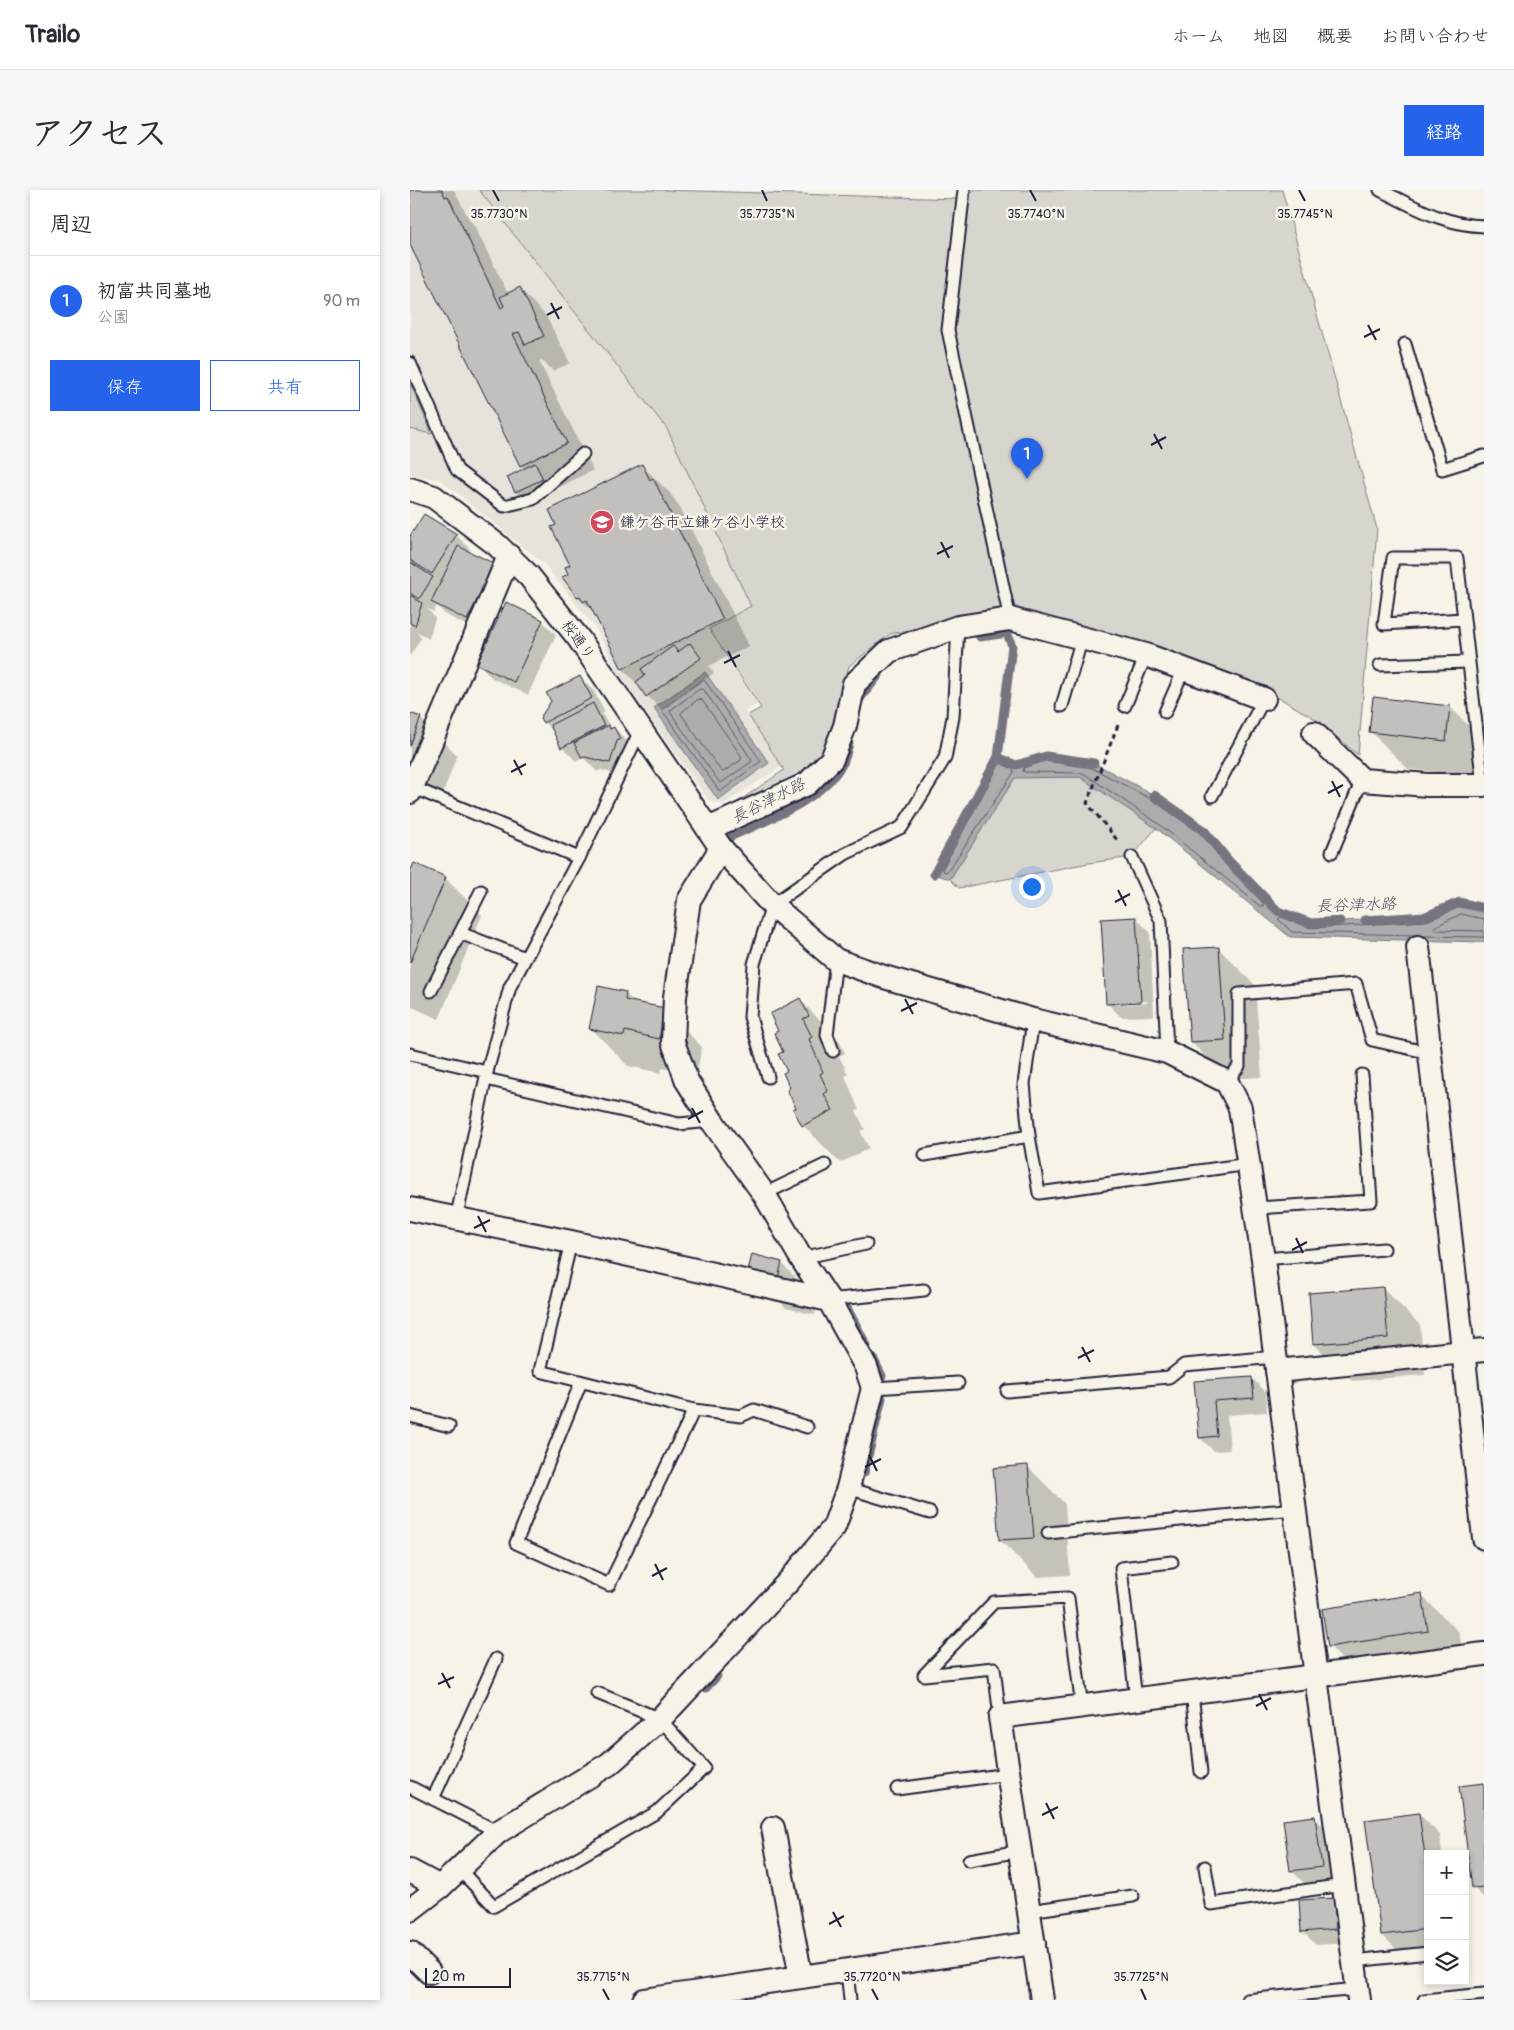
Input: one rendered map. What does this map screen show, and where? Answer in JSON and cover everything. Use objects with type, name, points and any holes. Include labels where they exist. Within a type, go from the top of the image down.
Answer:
[{"type":"street","name":"桜通り","points":[[411,492],[434,497],[508,556],[529,576],[578,639],[721,848],[772,905],[836,960]]},
{"type":"street","points":[[411,790],[508,556]]},
{"type":"street","points":[[708,829],[807,784],[832,759],[845,726],[854,684],[889,651],[958,627],[1010,619],[1146,655],[1264,699]]},
{"type":"street","points":[[1314,733],[1362,780],[1428,785],[1483,785]]},
{"type":"street","points":[[410,1910],[440,1887],[498,1832],[609,1764],[660,1719],[789,1581],[834,1528],[848,1488],[873,1388],[866,1367],[829,1300],[801,1258],[764,1194],[712,1121],[687,1081],[673,1042],[675,997],[689,900],[721,848]]},
{"type":"street","points":[[1418,946],[1430,1053],[1474,1351],[1484,1538]]},
{"type":"street","points":[[836,960],[884,977],[1033,1020],[1167,1052],[1227,1082],[1240,1108],[1256,1208],[1358,1994]]},
{"type":"street","points":[[410,1209],[456,1220],[572,1242],[829,1300]]},
{"type":"street","points":[[1276,1364],[1474,1351]]},
{"type":"street","points":[[1042,2000],[1000,1717],[1082,1708],[1484,1654]]},
{"type":"street","points":[[773,1828],[801,1977]]},
{"type":"street","points":[[410,1871],[440,1887]]},
{"type":"street","points":[[656,1999],[734,1994],[801,1977],[1034,1943]]},
{"type":"street","points":[[410,1953],[429,1972]]},
{"type":"lane","points":[[964,190],[948,330],[1010,619]]},
{"type":"lane","points":[[1380,190],[1437,218],[1468,225],[1484,226]]},
{"type":"lane","points":[[1405,344],[1442,469],[1484,456]]},
{"type":"lane","points":[[410,363],[457,470],[504,506],[533,499],[583,454]]},
{"type":"lane","points":[[1463,619],[1384,624],[1393,558],[1457,558],[1483,785]]},
{"type":"lane","points":[[768,1077],[750,1017],[754,964],[772,905],[845,854],[902,827],[946,758],[953,717],[958,627]]},
{"type":"lane","points":[[1062,706],[1082,638]]},
{"type":"lane","points":[[1126,706],[1146,655]]},
{"type":"lane","points":[[1380,665],[1468,662]]},
{"type":"lane","points":[[1165,712],[1184,669]]},
{"type":"lane","points":[[1212,796],[1264,699]]},
{"type":"lane","points":[[456,1220],[487,1075],[510,987],[578,858],[640,731]]},
{"type":"lane","points":[[1332,852],[1362,780]]},
{"type":"lane","points":[[411,790],[578,858]]},
{"type":"lane","points":[[1132,857],[1161,921],[1167,1052]]},
{"type":"lane","points":[[431,991],[481,891]]},
{"type":"lane","points":[[460,933],[525,958]]},
{"type":"lane","points":[[833,1050],[827,1035],[836,960]]},
{"type":"lane","points":[[1227,1082],[1239,1066],[1238,994],[1356,984],[1372,1040],[1430,1053]]},
{"type":"lane","points":[[1033,1020],[1024,1084],[1029,1136],[1039,1193],[1249,1164]]},
{"type":"lane","points":[[410,1054],[679,1124],[712,1121]]},
{"type":"lane","points":[[1256,1208],[1371,1201],[1362,1075]]},
{"type":"lane","points":[[925,1156],[1029,1136]]},
{"type":"lane","points":[[764,1194],[825,1165]]},
{"type":"lane","points":[[572,1242],[540,1371],[694,1410],[741,1416],[754,1410],[807,1426]]},
{"type":"lane","points":[[801,1258],[866,1244]]},
{"type":"lane","points":[[1263,1258],[1384,1249]]},
{"type":"lane","points":[[829,1300],[924,1290]]},
{"type":"lane","points":[[1007,1391],[1169,1377],[1184,1365],[1276,1364]]},
{"type":"lane","points":[[581,1382],[516,1543],[610,1584],[694,1410]]},
{"type":"lane","points":[[873,1388],[958,1383]]},
{"type":"lane","points":[[410,1416],[449,1426]]},
{"type":"lane","points":[[848,1488],[930,1513]]},
{"type":"lane","points":[[1048,1534],[1294,1508]]},
{"type":"lane","points":[[1136,1700],[1121,1568],[1172,1562]]},
{"type":"lane","points":[[1000,1717],[994,1668],[924,1675],[994,1602],[1068,1598],[1082,1708]]},
{"type":"lane","points":[[433,1799],[496,1659]]},
{"type":"lane","points":[[459,1869],[494,1906],[657,1812],[704,1768],[660,1719],[597,1693]]},
{"type":"lane","points":[[1192,1693],[1201,1772]]},
{"type":"lane","points":[[897,1789],[1008,1774]]},
{"type":"lane","points":[[410,1787],[498,1832]]},
{"type":"lane","points":[[969,1860],[1020,1851]]},
{"type":"lane","points":[[1205,1867],[1211,1904],[1344,1885]]},
{"type":"lane","points":[[1029,1911],[1133,1896]]},
{"type":"lane","points":[[1354,1962],[1424,1953]]},
{"type":"lane","points":[[847,1970],[850,2000]]},
{"type":"lane","points":[[1247,2000],[1358,1994]]},
{"type":"lane","points":[[1424,2000],[1484,1994]]},
{"type":"path","points":[[1126,706],[1087,803],[1132,857]]},
{"type":"shaded area","name":"鎌ケ谷市立鎌ケ谷小学校","points":[[410,190],[479,190],[667,429],[751,606],[709,630],[757,705],[745,711],[781,767],[722,805],[709,801],[619,675],[596,629],[544,564],[441,480],[410,474]]},
{"type":"shaded area","points":[[479,190],[665,190],[957,199],[974,190],[1282,190],[1377,529],[1358,755],[1317,720],[1281,699],[1149,646],[1032,615],[1017,607],[890,634],[849,666],[824,754],[800,777],[720,814],[784,770],[748,715],[761,708],[709,629],[751,606],[667,429]]},
{"type":"shaded area","points":[[410,383],[432,434],[410,429]]},
{"type":"shaded area","points":[[1015,777],[1080,777],[1156,828],[1132,857],[1089,863],[959,888],[950,879]]},
{"type":"water","points":[[705,672],[769,763],[718,800],[654,708]]},
{"type":"water","points":[[1046,756],[1094,763],[1154,795],[1204,830],[1229,861],[1279,911],[1311,923],[1426,916],[1460,902],[1484,908],[1484,942],[1290,937],[1156,828],[1080,777],[1015,778],[950,879],[934,874],[998,757],[1016,765]]},
{"type":"building","points":[[410,190],[442,190],[445,197],[448,196],[501,308],[504,306],[500,297],[520,287],[544,336],[525,345],[519,332],[513,334],[567,443],[520,466],[410,245]]},
{"type":"building","points":[[535,463],[543,479],[515,492],[507,477]]},
{"type":"building","points":[[642,464],[650,480],[653,478],[723,619],[622,669],[587,600],[583,602],[580,596],[577,597],[562,577],[568,574],[565,567],[570,565],[551,527],[556,525],[549,510]]},
{"type":"building","points":[[424,514],[457,534],[432,574],[410,560],[410,536]]},
{"type":"building","points":[[458,546],[495,564],[467,620],[431,602]]},
{"type":"building","points":[[410,562],[433,577],[419,599],[410,593]]},
{"type":"building","points":[[410,595],[422,603],[415,626],[410,623]]},
{"type":"building","points":[[506,602],[543,620],[514,682],[477,664]]},
{"type":"building","points":[[690,643],[701,658],[646,697],[636,682],[645,675],[641,669],[673,646],[678,652]]},
{"type":"building","points":[[580,676],[592,698],[543,723],[540,718],[551,701],[546,693]]},
{"type":"building","points":[[1373,697],[1450,706],[1446,741],[1369,732]]},
{"type":"building","points":[[593,703],[604,726],[561,748],[550,725]]},
{"type":"building","points":[[410,713],[421,717],[410,746]]},
{"type":"building","points":[[609,725],[610,729],[614,727],[620,739],[617,741],[610,763],[585,757],[582,758],[574,743]]},
{"type":"building","points":[[414,863],[446,877],[410,963],[410,872]]},
{"type":"building","points":[[1136,917],[1141,1002],[1106,1004],[1101,919]]},
{"type":"building","points":[[1219,947],[1225,1040],[1190,1042],[1183,949]]},
{"type":"building","points":[[598,986],[626,992],[625,1000],[665,1008],[659,1039],[625,1031],[624,1036],[589,1029]]},
{"type":"building","points":[[800,998],[809,1016],[803,1019],[812,1037],[809,1039],[823,1072],[820,1074],[828,1091],[824,1094],[833,1110],[802,1126],[793,1109],[796,1108],[787,1090],[790,1088],[783,1073],[787,1071],[778,1054],[783,1052],[774,1033],[778,1031],[770,1014]]},
{"type":"building","points":[[752,1254],[782,1262],[778,1278],[748,1271]]},
{"type":"building","points":[[1383,1287],[1388,1338],[1313,1344],[1309,1293]]},
{"type":"building","points":[[1252,1377],[1254,1398],[1214,1401],[1217,1436],[1199,1438],[1194,1381]]},
{"type":"building","points":[[1028,1465],[1034,1538],[999,1540],[993,1468]]},
{"type":"building","points":[[1422,1593],[1428,1631],[1328,1647],[1322,1609]]},
{"type":"building","points":[[1484,1783],[1484,1887],[1472,1888],[1469,1850],[1467,1850],[1459,1786]]},
{"type":"building","points":[[1419,1813],[1424,1850],[1424,1930],[1381,1935],[1365,1820]]},
{"type":"building","points":[[1315,1816],[1322,1867],[1290,1871],[1283,1820]]},
{"type":"building","points":[[1334,1898],[1336,1929],[1301,1932],[1299,1900]]},
{"type":"waterway","name":"長谷津水路","points":[[980,637],[1007,633],[1012,646],[998,757],[1016,765],[1046,756],[1094,763]]},
{"type":"waterway","name":"長谷津水路","points":[[859,700],[879,675]]},
{"type":"waterway","name":"長谷津水路","points":[[730,837],[777,816],[807,799],[833,777],[843,763],[849,744]]},
{"type":"waterway","points":[[934,874],[998,757]]},
{"type":"waterway","name":"長谷津水路","points":[[1154,795],[1204,830],[1229,861],[1278,911],[1311,923],[1340,921]]},
{"type":"waterway","name":"長谷津水路","points":[[1365,920],[1426,916],[1460,902],[1484,908]]},
{"type":"waterway","name":"長谷津水路","points":[[847,1308],[867,1346]]},
{"type":"waterway","name":"長谷津水路","points":[[873,1358],[882,1376]]},
{"type":"waterway","name":"長谷津水路","points":[[864,1473],[882,1398]]},
{"type":"waterway","name":"長谷津水路","points":[[706,1688],[717,1676]]},
{"type":"place","name":"初富共同墓地","points":[[1027,479]]},
{"type":"place","name":"鎌ケ谷市立鎌ケ谷小学校","points":[[602,522]]}]
